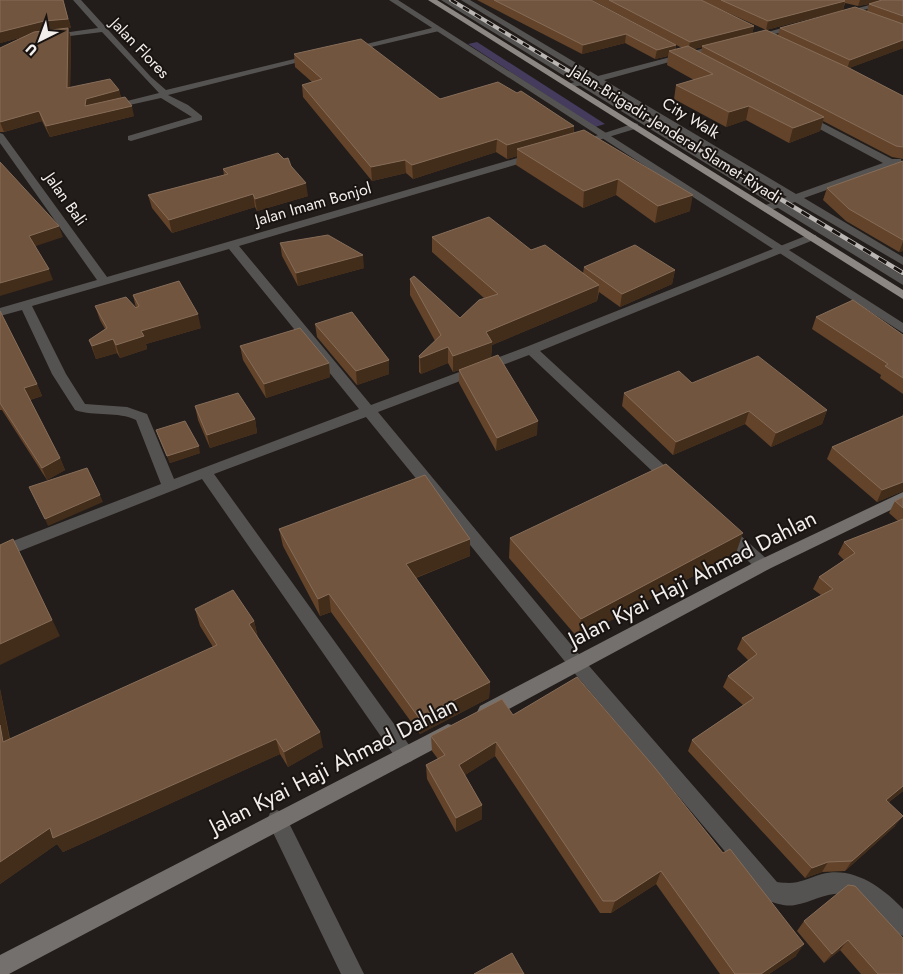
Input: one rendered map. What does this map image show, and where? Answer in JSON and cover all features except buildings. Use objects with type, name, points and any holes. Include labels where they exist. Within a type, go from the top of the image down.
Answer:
[{"type":"main road","name":"Jalan Brigadir Jenderal Slamet Riyadi","points":[[432,0],[576,85],[635,126],[903,295]]},
{"type":"main road","name":"Jalan Kyai Haji Ahmad Dahlan","points":[[0,967],[763,565],[903,498]]},
{"type":"street","name":"Jalan Flores","points":[[77,0],[102,30],[163,94],[199,118],[131,138]]},
{"type":"street","points":[[393,0],[903,329]]},
{"type":"street","points":[[445,0],[576,85],[779,204],[903,281]]},
{"type":"street","name":"City Walk","points":[[465,0],[903,262]]},
{"type":"street","points":[[833,16],[898,0]]},
{"type":"street","points":[[839,3],[868,18]]},
{"type":"street","points":[[744,39],[807,23]]},
{"type":"street","points":[[747,27],[780,43]]},
{"type":"street","points":[[344,50],[436,29]]},
{"type":"street","points":[[40,38],[102,30]]},
{"type":"street","points":[[576,85],[734,42]]},
{"type":"street","points":[[670,45],[704,64]]},
{"type":"street","points":[[101,111],[326,54]]},
{"type":"street","points":[[797,113],[903,169]]},
{"type":"street","points":[[566,147],[635,126]]},
{"type":"street","name":"Jalan Bali","points":[[0,136],[104,281]]},
{"type":"street","name":"Jalan Imam Bonjol","points":[[0,312],[547,153]]},
{"type":"street","points":[[767,208],[903,159]]},
{"type":"street","points":[[0,552],[205,472],[531,350],[812,237]]},
{"type":"street","points":[[231,244],[577,664],[772,892],[794,895],[824,884],[854,885],[881,902],[903,925]]},
{"type":"street","points":[[25,304],[59,374],[80,407],[93,411],[129,411],[142,417],[169,486]]},
{"type":"street","points":[[531,350],[686,494]]},
{"type":"street","points":[[205,472],[405,755]]},
{"type":"street","points":[[714,520],[763,565]]},
{"type":"street","points":[[277,820],[352,974]]},
{"type":"shaded area","points":[[477,42],[605,124],[595,127],[468,44]]},
{"type":"railway","points":[[451,0],[711,157]]},
{"type":"railway","points":[[709,156],[903,273]]}]
